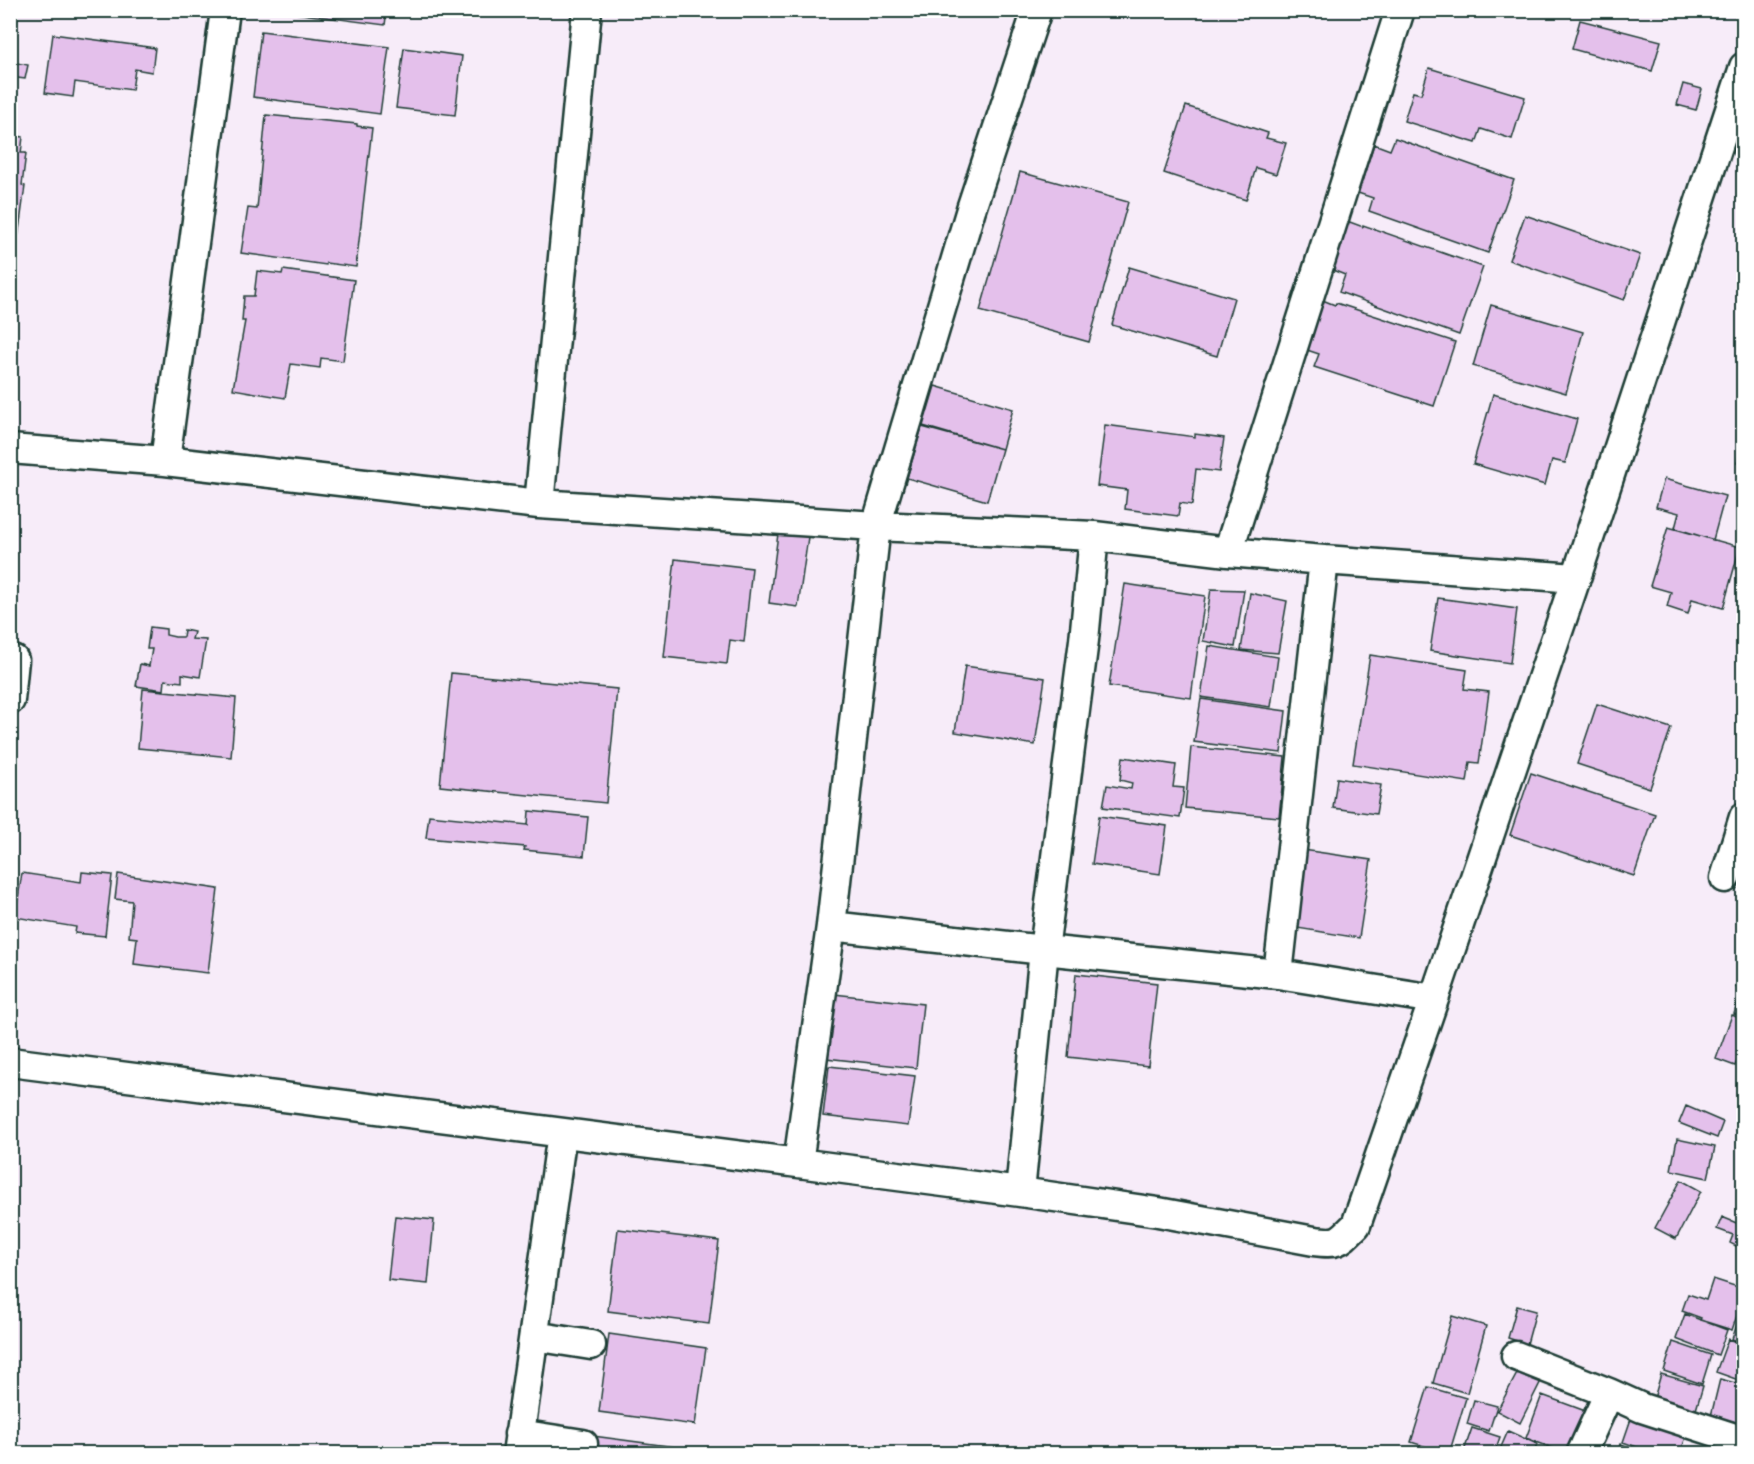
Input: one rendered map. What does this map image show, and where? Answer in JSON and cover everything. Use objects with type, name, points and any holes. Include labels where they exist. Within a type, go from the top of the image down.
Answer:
[{"type":"street","points":[[165,461],[225,10]]},
{"type":"street","points":[[539,504],[587,10]]},
{"type":"street","points":[[798,1163],[831,926],[876,526],[971,209],[1037,10]]},
{"type":"street","points":[[1228,552],[1400,10]]},
{"type":"street","points":[[10,1062],[1020,1192],[1158,1212],[1326,1243],[1340,1241],[1356,1225],[1434,999],[1576,578],[1743,67]]},
{"type":"street","points":[[10,449],[165,461],[539,504],[876,526],[1094,536],[1228,552],[1576,578]]},
{"type":"street","points":[[1020,1192],[1044,950],[1084,640],[1094,536]]},
{"type":"street","points":[[1278,974],[1324,560]]},
{"type":"street","points":[[10,700],[14,660]]},
{"type":"street","points":[[1725,878],[1743,816]]},
{"type":"street","points":[[831,926],[1278,974],[1434,999]]},
{"type":"street","points":[[562,1133],[518,1444],[583,1444]]},
{"type":"street","points":[[534,1336],[591,1345]]},
{"type":"street","points":[[1516,1356],[1642,1408],[1743,1441]]},
{"type":"street","points":[[1581,1454],[1609,1393]]},
{"type":"building","points":[[271,10],[387,10],[385,25]]},
{"type":"building","points":[[1580,20],[1661,41],[1652,71],[1572,49]]},
{"type":"building","points":[[10,22],[16,23],[11,62],[28,65],[25,79],[10,77]]},
{"type":"building","points":[[261,31],[389,47],[380,114],[253,97]]},
{"type":"building","points":[[53,34],[155,48],[152,72],[135,69],[132,90],[75,82],[73,97],[45,93]]},
{"type":"building","points":[[404,48],[462,56],[455,115],[396,108]]},
{"type":"building","points":[[1429,68],[1525,97],[1512,139],[1481,129],[1476,143],[1404,121],[1413,92],[1421,94]]},
{"type":"building","points":[[1683,84],[1702,89],[1696,110],[1677,105]]},
{"type":"building","points":[[1186,106],[1268,133],[1266,138],[1286,143],[1276,174],[1256,168],[1246,200],[1164,173]]},
{"type":"building","points":[[266,115],[357,124],[357,126],[372,128],[356,267],[241,253],[248,208],[257,209]]},
{"type":"building","points":[[10,135],[23,137],[21,153],[26,153],[22,185],[25,186],[12,282],[10,282]]},
{"type":"building","points":[[1395,138],[1514,180],[1488,253],[1369,211],[1373,198],[1358,193],[1374,144],[1390,150]]},
{"type":"building","points":[[1020,172],[1128,202],[1089,342],[980,311]]},
{"type":"building","points":[[1525,215],[1640,255],[1624,300],[1509,260]]},
{"type":"building","points":[[1347,221],[1483,267],[1459,335],[1339,292],[1345,275],[1330,269]]},
{"type":"building","points":[[1129,267],[1234,298],[1217,356],[1112,325]]},
{"type":"building","points":[[283,270],[354,280],[343,361],[321,358],[320,368],[291,364],[285,398],[233,389],[245,321],[242,321],[244,296],[254,296],[257,271],[282,274]]},
{"type":"building","points":[[1320,299],[1455,342],[1434,406],[1314,367],[1319,354],[1304,349]]},
{"type":"building","points":[[1491,305],[1583,332],[1566,393],[1473,366]]},
{"type":"building","points":[[935,386],[1013,409],[1002,449],[923,426]]},
{"type":"building","points":[[1493,394],[1577,419],[1565,463],[1552,460],[1545,485],[1473,464]]},
{"type":"building","points":[[1105,425],[1195,437],[1195,434],[1224,438],[1219,472],[1196,469],[1192,505],[1180,503],[1178,516],[1125,509],[1127,490],[1097,486]]},
{"type":"building","points":[[922,427],[1002,449],[987,501],[907,478]]},
{"type":"building","points":[[1744,437],[1744,464],[1737,462]]},
{"type":"building","points":[[1664,479],[1725,496],[1713,540],[1675,528],[1679,513],[1656,507]]},
{"type":"building","points":[[779,526],[809,530],[798,607],[769,603]]},
{"type":"building","points":[[1668,527],[1740,547],[1723,608],[1692,599],[1688,614],[1667,607],[1671,592],[1650,586]]},
{"type":"building","points":[[675,559],[752,568],[744,642],[730,640],[727,664],[664,657]]},
{"type":"building","points":[[1125,584],[1205,596],[1191,698],[1109,686]]},
{"type":"building","points":[[1211,589],[1244,590],[1235,647],[1203,641]]},
{"type":"building","points":[[1250,593],[1287,601],[1278,653],[1241,650]]},
{"type":"building","points":[[1438,598],[1517,609],[1510,663],[1430,651]]},
{"type":"building","points":[[150,627],[166,629],[166,635],[175,637],[183,637],[184,630],[194,632],[192,639],[206,640],[200,677],[182,674],[182,682],[165,680],[164,690],[136,686],[140,664],[149,666],[152,649],[147,649]]},
{"type":"building","points":[[1209,646],[1278,657],[1271,707],[1201,697]]},
{"type":"building","points":[[1370,655],[1467,670],[1464,689],[1489,692],[1479,763],[1470,762],[1467,782],[1353,764]]},
{"type":"building","points":[[965,666],[1045,678],[1035,745],[955,732]]},
{"type":"building","points":[[451,673],[617,689],[606,803],[440,786]]},
{"type":"building","points":[[143,689],[236,698],[231,757],[138,748]]},
{"type":"building","points":[[1201,699],[1286,711],[1281,753],[1194,742]]},
{"type":"building","points":[[1597,704],[1671,728],[1650,788],[1577,764]]},
{"type":"building","points":[[1191,747],[1285,757],[1279,817],[1185,808]]},
{"type":"building","points":[[1123,757],[1176,765],[1173,787],[1184,788],[1180,818],[1103,807],[1107,785],[1131,789],[1132,783],[1120,780]]},
{"type":"building","points":[[1531,773],[1655,814],[1634,876],[1510,835]]},
{"type":"building","points":[[1337,778],[1381,785],[1376,814],[1333,808]]},
{"type":"building","points":[[529,811],[588,817],[584,856],[524,850],[525,847],[426,838],[429,815],[528,825]]},
{"type":"building","points":[[1099,816],[1167,826],[1160,874],[1092,864]]},
{"type":"building","points":[[1303,850],[1371,860],[1359,938],[1291,927]]},
{"type":"building","points":[[82,872],[112,875],[105,936],[75,933],[76,927],[15,917],[22,873],[81,882]]},
{"type":"building","points":[[118,874],[218,889],[208,973],[134,964],[137,938],[129,937],[132,901],[115,899]]},
{"type":"building","points":[[1744,969],[1744,990],[1736,987]]},
{"type":"building","points":[[1076,974],[1157,983],[1148,1066],[1068,1057]]},
{"type":"building","points":[[834,994],[923,1004],[916,1068],[826,1058]]},
{"type":"building","points":[[1740,994],[1744,995],[1744,1017],[1734,1014]]},
{"type":"building","points":[[1732,1015],[1744,1020],[1744,1044],[1735,1066],[1716,1059]]},
{"type":"building","points":[[829,1066],[915,1076],[908,1126],[823,1116]]},
{"type":"building","points":[[1686,1106],[1723,1122],[1717,1138],[1679,1123]]},
{"type":"building","points":[[1677,1139],[1715,1147],[1708,1178],[1671,1170]]},
{"type":"building","points":[[1681,1180],[1701,1191],[1676,1239],[1655,1228]]},
{"type":"building","points":[[395,1216],[434,1220],[428,1284],[388,1280]]},
{"type":"building","points":[[1722,1217],[1739,1224],[1741,1221],[1744,1223],[1744,1250],[1730,1243],[1733,1235],[1717,1229]]},
{"type":"building","points":[[618,1229],[719,1241],[709,1324],[608,1311]]},
{"type":"building","points":[[1713,1279],[1744,1289],[1732,1330],[1700,1320],[1701,1318],[1682,1311],[1688,1294],[1706,1300]]},
{"type":"building","points":[[1517,1306],[1536,1311],[1527,1344],[1508,1338]]},
{"type":"building","points":[[1742,1311],[1744,1311],[1744,1343],[1732,1339]]},
{"type":"building","points":[[1685,1314],[1727,1330],[1718,1355],[1676,1339]]},
{"type":"building","points":[[1452,1316],[1486,1326],[1467,1393],[1433,1383]]},
{"type":"building","points":[[609,1334],[706,1348],[695,1425],[599,1412]]},
{"type":"building","points":[[1728,1339],[1744,1345],[1744,1382],[1716,1372]]},
{"type":"building","points":[[1673,1342],[1711,1355],[1702,1384],[1664,1371]]},
{"type":"building","points":[[1520,1368],[1542,1379],[1520,1423],[1497,1411]]},
{"type":"building","points":[[1661,1374],[1703,1386],[1695,1413],[1653,1402]]},
{"type":"building","points":[[1720,1379],[1744,1385],[1744,1424],[1711,1416]]},
{"type":"building","points":[[1428,1387],[1466,1398],[1449,1454],[1411,1442]]},
{"type":"building","points":[[1542,1395],[1588,1412],[1568,1454],[1526,1438]]},
{"type":"building","points":[[1474,1400],[1497,1406],[1489,1431],[1467,1424]]},
{"type":"building","points":[[1632,1416],[1687,1434],[1680,1454],[1656,1454],[1623,1442]]},
{"type":"building","points":[[1472,1428],[1500,1437],[1494,1454],[1463,1454]]},
{"type":"building","points":[[1508,1431],[1537,1444],[1533,1454],[1498,1454]]},
{"type":"building","points":[[593,1436],[690,1449],[690,1454],[590,1454]]},
{"type":"building","points":[[1621,1444],[1648,1454],[1618,1454]]},
{"type":"building","points":[[1421,1447],[1435,1454],[1418,1454]]}]
